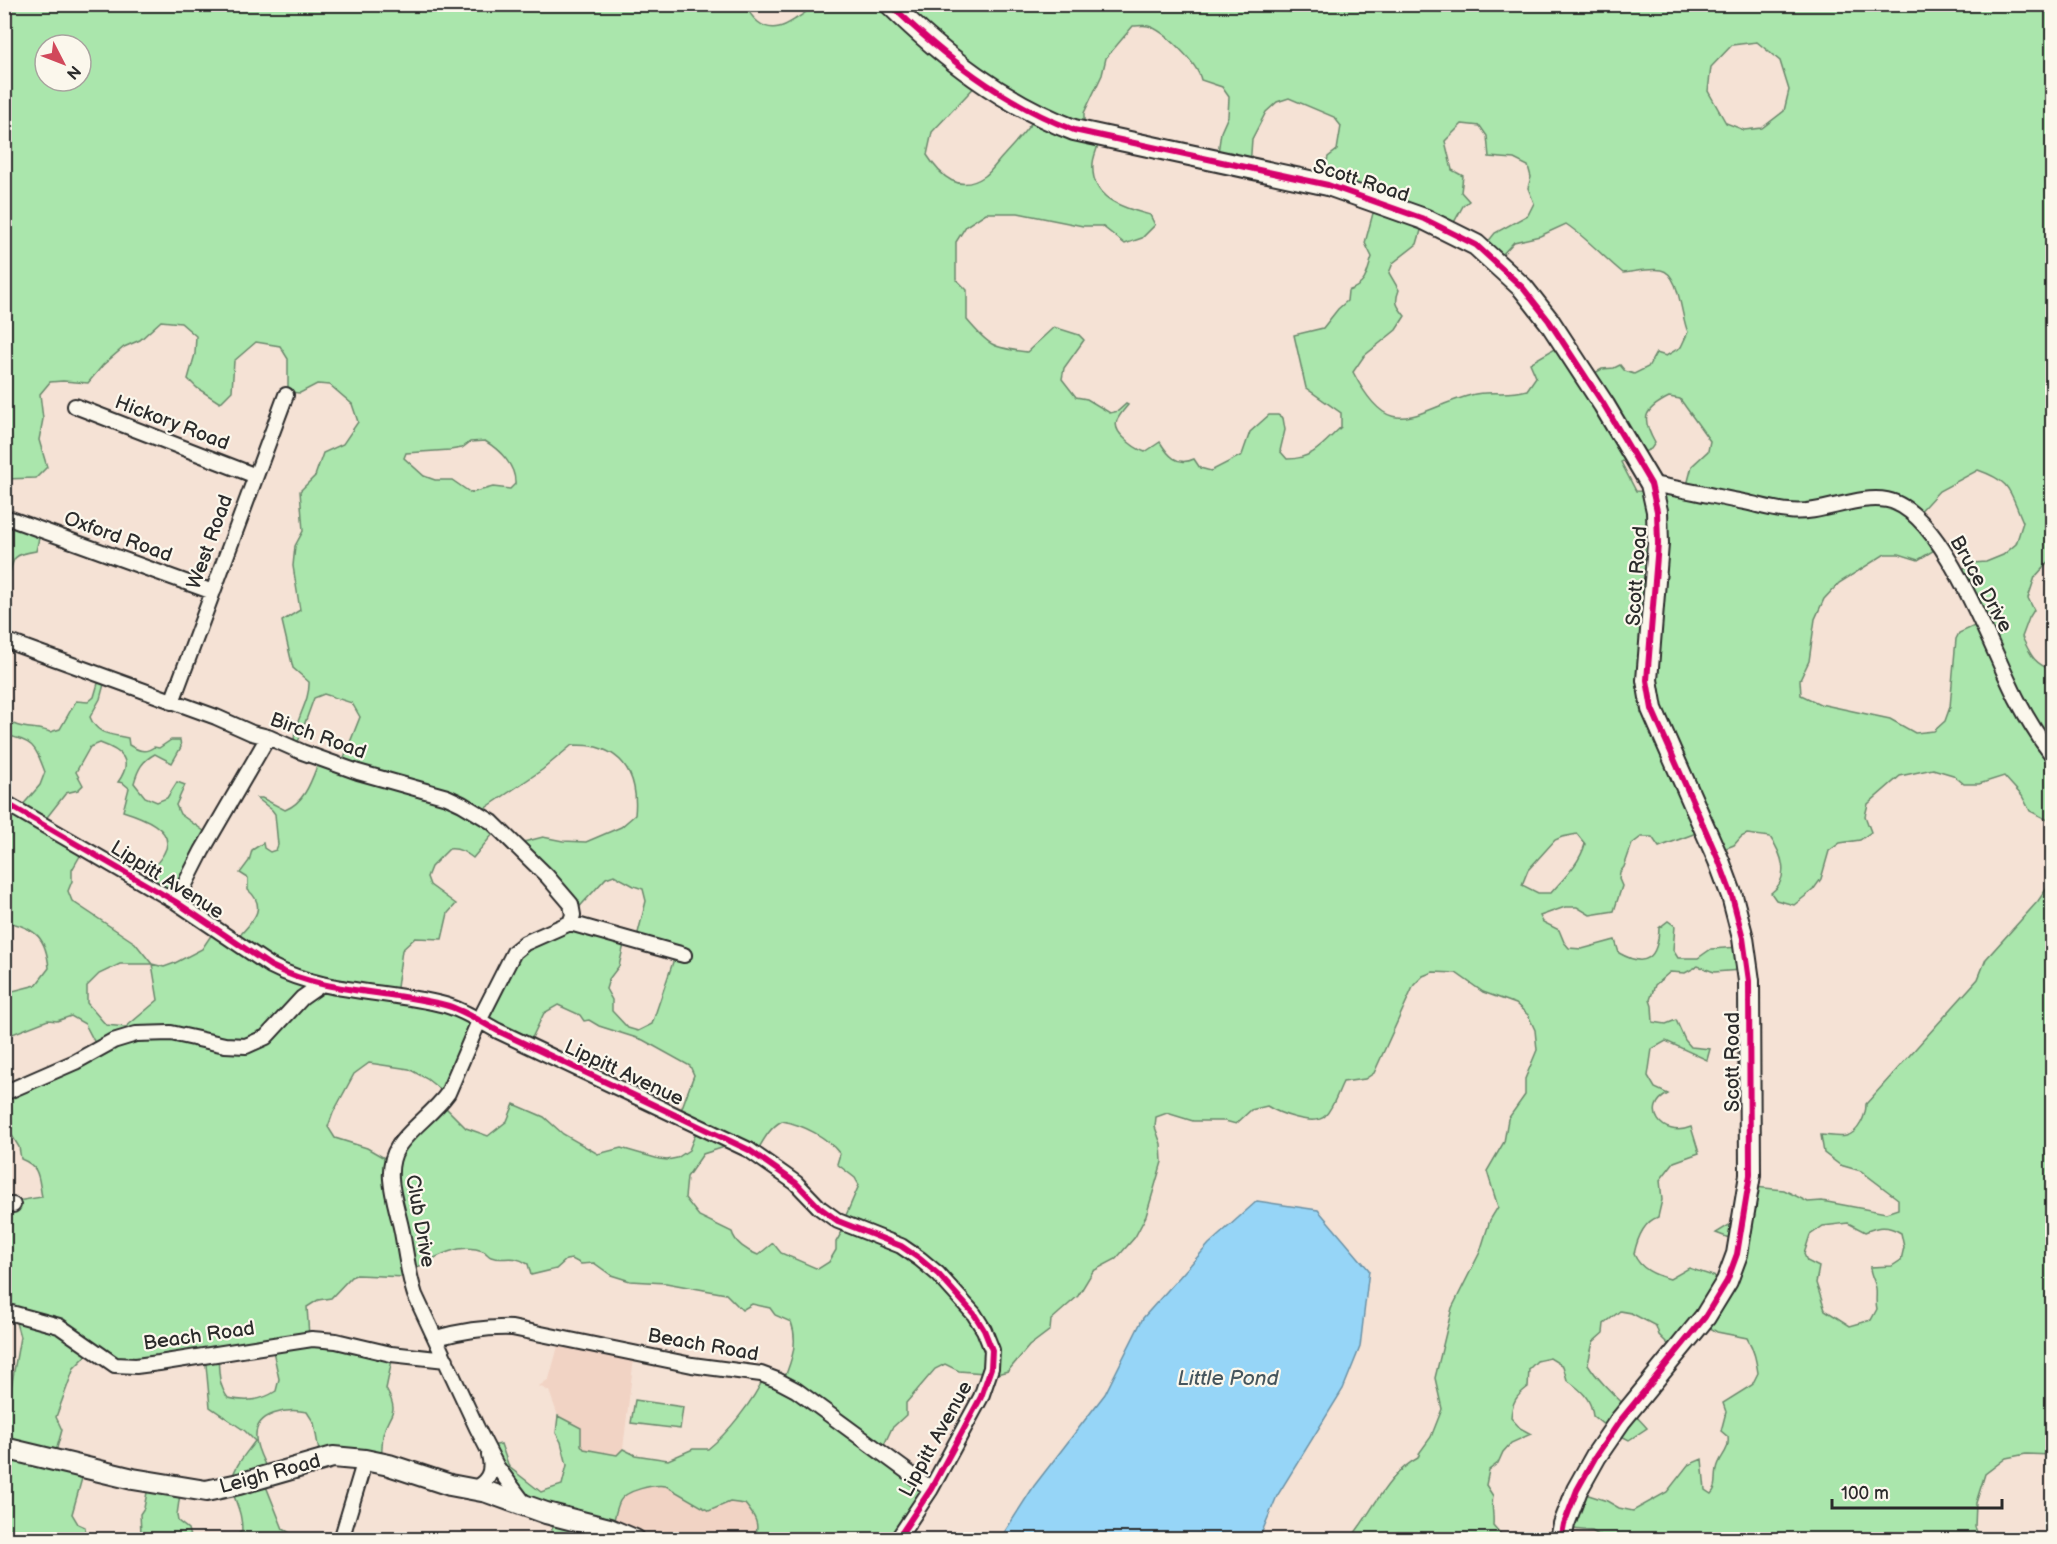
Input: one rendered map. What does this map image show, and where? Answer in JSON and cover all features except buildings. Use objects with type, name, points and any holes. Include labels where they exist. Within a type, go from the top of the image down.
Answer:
[{"type":"street","name":"Scott Road","points":[[890,4],[939,48],[991,89],[1043,118],[1074,130],[1328,185],[1424,219],[1476,245],[1523,288],[1549,321],[1604,405],[1651,484],[1657,511],[1658,544],[1647,680],[1652,709],[1719,861],[1732,896],[1743,938],[1749,981],[1750,1175],[1737,1254],[1727,1281],[1705,1317],[1620,1421],[1596,1456],[1578,1490],[1564,1524],[1561,1539]]},
{"type":"street","name":"West Road","points":[[172,702],[286,395]]},
{"type":"street","name":"Hickory Road","points":[[75,406],[256,476]]},
{"type":"street","name":"Bruce Drive","points":[[1651,484],[1790,512],[1819,510],[1862,501],[1888,500],[1903,507],[1935,538],[1955,568],[2017,699],[2033,728],[2052,754]]},
{"type":"street","name":"Oxford Road","points":[[11,519],[213,592]]},
{"type":"street","name":"Birch Road","points":[[4,640],[216,717],[302,753],[358,772],[447,797],[490,821],[524,852],[568,900],[573,909],[570,923]]},
{"type":"street","points":[[176,902],[202,851],[268,737]]},
{"type":"street","name":"Lippitt Avenue","points":[[4,802],[176,902],[285,974],[322,984],[446,1005],[749,1150],[796,1183],[820,1208],[838,1221],[901,1246],[920,1259],[959,1296],[984,1330],[992,1350],[991,1368],[981,1397],[931,1489],[897,1539]]},
{"type":"street","points":[[570,923],[684,955]]},
{"type":"street","name":"Club Drive","points":[[527,1507],[497,1467],[408,1274],[392,1188],[391,1165],[399,1144],[440,1104],[448,1093],[479,1021],[514,952],[525,943],[570,923]]},
{"type":"street","points":[[4,1093],[75,1062],[113,1041],[136,1034],[171,1033],[225,1046],[246,1046],[266,1037],[302,998],[322,984]]},
{"type":"street","name":"Beach Road","points":[[4,1311],[59,1326],[115,1365],[136,1366],[159,1363],[312,1339],[336,1341],[391,1354],[446,1360]]},
{"type":"street","name":"Beach Road","points":[[436,1338],[469,1329],[512,1328],[692,1365],[761,1374],[796,1390],[931,1489]]},
{"type":"street","name":"Club Drive","points":[[472,1490],[488,1479],[491,1470],[487,1447]]},
{"type":"street","name":"Leigh Road","points":[[4,1448],[133,1479],[206,1491],[333,1457],[365,1460],[389,1465],[450,1485],[487,1492],[527,1507],[575,1522],[609,1529],[635,1539]]},
{"type":"street","points":[[341,1539],[365,1460]]},
{"type":"shaded area","points":[[560,1339],[634,1357],[623,1449],[617,1455],[584,1449],[558,1416],[549,1391],[539,1386],[549,1379]]},
{"type":"shaded area","points":[[658,1484],[666,1486],[709,1511],[730,1502],[745,1503],[755,1516],[758,1529],[756,1536],[753,1539],[637,1540],[612,1526],[621,1499],[629,1493]]},
{"type":"green space","points":[[745,4],[758,22],[773,28],[784,26],[802,15],[810,4],[2052,5],[2052,558],[2035,577],[2028,598],[2034,610],[2022,637],[2033,658],[2052,670],[2052,825],[2048,820],[2030,811],[2022,796],[2004,776],[1979,784],[1964,784],[1953,775],[1933,769],[1900,776],[1868,804],[1865,816],[1871,832],[1860,840],[1840,843],[1829,851],[1821,879],[1813,890],[1794,905],[1776,900],[1771,893],[1781,880],[1783,866],[1770,837],[1747,834],[1734,845],[1713,853],[1699,832],[1659,847],[1652,837],[1641,837],[1632,844],[1620,872],[1619,879],[1622,886],[1614,911],[1590,915],[1577,907],[1565,907],[1540,916],[1543,922],[1559,930],[1569,948],[1582,949],[1615,940],[1619,953],[1637,960],[1644,960],[1653,953],[1659,928],[1668,921],[1675,926],[1673,950],[1678,958],[1698,958],[1711,949],[1739,947],[1741,970],[1714,972],[1698,966],[1685,973],[1670,972],[1655,985],[1650,1000],[1653,1022],[1666,1024],[1676,1020],[1685,1040],[1691,1047],[1710,1049],[1707,1060],[1666,1041],[1652,1049],[1648,1076],[1655,1088],[1668,1094],[1656,1106],[1658,1120],[1671,1129],[1680,1130],[1691,1127],[1699,1153],[1674,1162],[1660,1180],[1662,1200],[1658,1217],[1645,1227],[1634,1254],[1640,1264],[1659,1276],[1670,1279],[1689,1268],[1722,1279],[1737,1241],[1716,1233],[1744,1216],[1755,1187],[1784,1190],[1808,1202],[1822,1201],[1886,1213],[1898,1209],[1898,1199],[1861,1171],[1840,1165],[1824,1153],[1821,1135],[1843,1137],[1855,1131],[1863,1118],[1866,1104],[1978,979],[1986,959],[2038,901],[2052,881],[2052,1455],[2026,1454],[2006,1458],[1985,1474],[1976,1503],[1975,1527],[1980,1539],[1608,1540],[1592,1531],[1563,1528],[1576,1491],[1607,1501],[1619,1508],[1633,1511],[1667,1492],[1688,1465],[1702,1459],[1705,1490],[1711,1494],[1718,1465],[1728,1442],[1728,1437],[1721,1431],[1726,1412],[1723,1403],[1752,1385],[1758,1373],[1747,1338],[1717,1332],[1700,1322],[1676,1352],[1659,1335],[1656,1326],[1631,1313],[1620,1311],[1604,1324],[1603,1333],[1593,1342],[1588,1364],[1601,1381],[1647,1428],[1629,1440],[1610,1430],[1593,1416],[1588,1399],[1567,1380],[1563,1366],[1550,1358],[1537,1361],[1529,1369],[1528,1387],[1515,1400],[1511,1418],[1520,1428],[1531,1434],[1511,1443],[1503,1452],[1498,1463],[1489,1470],[1486,1485],[1493,1496],[1493,1525],[1505,1539],[1350,1539],[1397,1474],[1418,1458],[1431,1437],[1442,1409],[1435,1378],[1452,1308],[1480,1252],[1490,1220],[1498,1207],[1487,1171],[1504,1142],[1508,1119],[1525,1095],[1525,1079],[1537,1050],[1535,1030],[1528,1015],[1516,1004],[1483,992],[1456,973],[1433,972],[1423,976],[1414,985],[1374,1073],[1365,1079],[1343,1082],[1330,1109],[1320,1119],[1296,1118],[1267,1106],[1251,1110],[1236,1124],[1225,1121],[1193,1121],[1167,1113],[1156,1117],[1155,1127],[1161,1144],[1162,1162],[1146,1216],[1135,1237],[1116,1259],[1093,1271],[1078,1296],[1051,1320],[1050,1330],[1029,1346],[1008,1371],[985,1377],[984,1373],[959,1371],[945,1364],[935,1369],[906,1403],[906,1415],[892,1428],[883,1447],[926,1487],[899,1539],[753,1539],[757,1525],[754,1516],[745,1504],[730,1502],[709,1511],[666,1486],[661,1486],[634,1491],[620,1501],[612,1526],[637,1539],[548,1539],[555,1522],[530,1503],[506,1480],[492,1446],[501,1444],[509,1467],[541,1492],[562,1485],[567,1465],[561,1442],[556,1433],[558,1416],[581,1428],[581,1445],[584,1449],[617,1455],[623,1449],[635,1455],[668,1460],[693,1449],[708,1449],[740,1416],[764,1377],[783,1382],[794,1345],[791,1322],[775,1315],[770,1308],[752,1304],[742,1310],[726,1294],[666,1283],[630,1281],[611,1275],[594,1263],[581,1264],[572,1259],[566,1260],[556,1269],[531,1275],[528,1264],[522,1261],[512,1258],[496,1258],[483,1251],[463,1249],[453,1250],[434,1258],[407,1273],[406,1277],[356,1275],[351,1277],[331,1298],[318,1300],[307,1307],[309,1336],[393,1355],[386,1389],[393,1409],[383,1435],[381,1460],[320,1457],[314,1423],[307,1412],[291,1411],[274,1414],[260,1422],[257,1429],[257,1446],[267,1469],[262,1476],[283,1529],[297,1537],[307,1534],[324,1539],[232,1539],[242,1531],[240,1513],[232,1488],[233,1475],[255,1441],[245,1431],[210,1407],[205,1354],[118,1363],[93,1349],[74,1368],[56,1417],[62,1430],[55,1455],[86,1464],[72,1514],[78,1524],[85,1527],[86,1539],[5,1539],[5,1402],[10,1394],[20,1337],[14,1315],[5,1312],[5,1203],[42,1197],[35,1170],[21,1159],[19,1147],[11,1134],[5,1133],[5,1092],[98,1049],[85,1024],[71,1016],[57,1021],[48,1020],[5,1037],[5,984],[13,991],[36,985],[49,968],[45,949],[38,936],[18,925],[8,922],[5,925],[5,798],[21,807],[40,785],[45,772],[36,750],[28,742],[5,735],[5,717],[20,726],[50,732],[60,729],[76,701],[88,702],[94,697],[101,673],[107,673],[100,699],[90,717],[96,727],[105,733],[128,738],[129,745],[141,750],[159,748],[171,740],[180,740],[181,747],[172,763],[155,754],[141,766],[134,783],[145,797],[157,802],[167,798],[177,782],[185,785],[176,805],[180,814],[208,834],[172,897],[144,880],[164,853],[167,845],[166,837],[161,830],[147,820],[123,811],[129,788],[118,782],[123,774],[125,762],[120,753],[114,749],[100,743],[90,747],[76,772],[83,785],[78,790],[66,793],[44,821],[84,849],[72,870],[72,881],[68,891],[72,901],[135,943],[152,964],[164,967],[202,949],[216,928],[236,940],[251,922],[257,910],[254,897],[248,890],[248,878],[240,873],[249,861],[252,850],[263,843],[264,848],[270,852],[276,850],[278,845],[275,814],[257,798],[262,798],[285,810],[293,806],[309,786],[322,754],[343,760],[360,717],[352,703],[324,694],[314,698],[298,742],[294,741],[296,726],[309,690],[309,682],[293,668],[282,621],[300,610],[293,566],[295,546],[303,531],[300,491],[315,476],[323,453],[343,444],[358,422],[352,404],[330,385],[317,384],[300,393],[288,392],[288,359],[280,346],[256,342],[234,361],[232,391],[220,403],[188,379],[195,354],[196,336],[181,323],[161,321],[140,340],[124,347],[103,365],[88,383],[50,382],[40,394],[43,419],[39,440],[47,467],[36,478],[5,479],[4,5]],"holes":[[[1133,26],[1148,26],[1163,34],[1194,65],[1201,80],[1222,87],[1229,97],[1228,116],[1221,132],[1217,160],[1250,167],[1252,139],[1266,112],[1277,102],[1289,98],[1334,117],[1341,126],[1337,150],[1328,157],[1321,183],[1376,202],[1365,243],[1372,257],[1362,282],[1348,291],[1347,301],[1323,328],[1294,335],[1306,388],[1341,413],[1341,427],[1323,445],[1311,453],[1287,459],[1280,451],[1285,430],[1283,418],[1278,415],[1269,415],[1250,432],[1242,455],[1211,471],[1200,468],[1194,459],[1178,461],[1166,451],[1160,442],[1145,452],[1142,451],[1129,443],[1117,429],[1118,418],[1128,405],[1110,413],[1087,399],[1076,397],[1062,379],[1064,368],[1084,340],[1079,335],[1054,327],[1027,352],[1016,351],[992,344],[967,320],[967,290],[956,279],[956,242],[966,226],[986,213],[1018,213],[1083,226],[1102,226],[1125,244],[1142,238],[1155,225],[1150,215],[1128,209],[1110,200],[1102,193],[1093,175],[1095,153],[1102,135],[1084,124],[1084,113],[1102,75],[1106,58]],[[1757,42],[1780,61],[1789,90],[1784,111],[1762,128],[1744,130],[1726,123],[1708,91],[1711,67],[1732,45]],[[983,78],[1038,115],[990,171],[976,181],[959,183],[951,180],[938,170],[927,155],[932,132]],[[1462,124],[1480,126],[1487,136],[1489,157],[1514,159],[1528,166],[1531,177],[1528,188],[1534,203],[1528,215],[1495,233],[1483,248],[1500,257],[1514,242],[1540,236],[1566,224],[1623,273],[1661,270],[1672,279],[1679,297],[1688,332],[1681,347],[1666,356],[1656,353],[1648,367],[1634,374],[1625,371],[1620,365],[1602,369],[1582,380],[1561,345],[1530,363],[1536,377],[1527,390],[1471,395],[1404,417],[1391,416],[1379,409],[1353,372],[1364,356],[1396,330],[1405,316],[1397,304],[1399,290],[1389,273],[1393,263],[1417,244],[1425,217],[1452,226],[1463,206],[1469,201],[1461,192],[1463,176],[1452,170],[1445,141]],[[1669,397],[1680,399],[1710,441],[1708,451],[1692,466],[1685,493],[1636,491],[1621,462],[1651,449],[1655,443],[1646,421],[1649,411]],[[485,441],[506,459],[513,471],[515,484],[510,489],[493,487],[471,493],[452,480],[435,480],[424,476],[404,458],[406,453],[462,448],[470,442]],[[1978,470],[1989,474],[2008,488],[2023,522],[2016,544],[2003,555],[1986,562],[1973,563],[1955,573],[1979,624],[1959,633],[1956,639],[1950,707],[1945,721],[1934,731],[1915,733],[1890,719],[1820,704],[1801,695],[1800,680],[1809,661],[1815,619],[1824,599],[1839,583],[1885,554],[1899,554],[1918,560],[1936,549],[1915,517],[1939,491]],[[572,745],[593,746],[608,751],[624,765],[633,783],[636,804],[635,815],[621,827],[586,842],[543,837],[516,844],[569,903],[571,916],[606,878],[614,875],[643,889],[646,901],[636,941],[675,956],[652,1024],[638,1031],[628,1028],[612,1011],[612,1000],[606,989],[609,979],[619,966],[625,940],[557,927],[502,961],[478,1019],[396,995],[402,950],[415,938],[442,939],[448,913],[456,904],[430,885],[427,877],[431,867],[449,849],[462,851],[473,858],[498,828],[481,811],[542,770]],[[1577,834],[1585,844],[1575,864],[1551,893],[1538,893],[1522,885],[1528,870],[1555,840]],[[120,964],[152,964],[158,1000],[126,1027],[106,1025],[87,1003],[87,986],[99,974]],[[558,1005],[580,1015],[584,1021],[589,1020],[599,1026],[643,1040],[690,1066],[694,1075],[680,1113],[699,1125],[689,1150],[677,1158],[667,1160],[621,1148],[598,1154],[563,1134],[544,1117],[514,1104],[507,1121],[488,1136],[466,1128],[446,1108],[440,1106],[386,1159],[367,1148],[335,1138],[328,1127],[354,1074],[369,1063],[409,1069],[427,1079],[447,1095],[481,1021],[529,1044],[544,1013]],[[782,1121],[799,1125],[829,1142],[840,1154],[837,1164],[855,1178],[859,1185],[844,1220],[843,1230],[836,1242],[836,1250],[829,1262],[818,1269],[781,1253],[773,1243],[758,1255],[750,1251],[739,1243],[732,1232],[699,1216],[685,1198],[687,1177],[703,1154],[737,1143],[756,1153],[777,1124]],[[1848,1223],[1865,1232],[1883,1227],[1901,1233],[1904,1247],[1901,1260],[1892,1266],[1870,1267],[1876,1288],[1877,1309],[1871,1320],[1850,1326],[1825,1310],[1816,1283],[1819,1267],[1807,1261],[1804,1254],[1810,1235],[1823,1226]],[[272,1346],[279,1379],[276,1391],[253,1400],[228,1398],[221,1383],[218,1354]]]},
{"type":"green space","points":[[4,517],[40,534],[36,551],[15,558],[9,579],[5,581]]},
{"type":"green space","points":[[635,1400],[683,1407],[680,1429],[631,1423]]},
{"type":"green space","points":[[149,1482],[181,1487],[178,1521],[188,1529],[190,1537],[194,1539],[139,1540],[140,1514],[144,1508]]},
{"type":"water","name":"Little Pond","points":[[1257,1201],[1318,1210],[1369,1270],[1360,1347],[1343,1389],[1277,1496],[1259,1539],[1000,1539],[1034,1486],[1105,1394],[1143,1318],[1209,1244]]},
{"type":"cycle path","points":[[890,4],[910,24],[976,77],[1023,106],[1074,130],[1328,185],[1424,219],[1476,245],[1523,288],[1549,321],[1604,405],[1651,484],[1657,511],[1658,544],[1647,680],[1652,709],[1719,861],[1732,896],[1743,938],[1749,981],[1750,1175],[1737,1254],[1727,1281],[1705,1317],[1620,1421],[1596,1456],[1577,1490],[1564,1524],[1561,1540]]},
{"type":"cycle path","points":[[4,802],[176,902],[271,966],[292,975],[334,987],[423,1000],[459,1010],[498,1031],[749,1150],[796,1183],[820,1208],[838,1221],[901,1246],[920,1259],[938,1274],[974,1314],[992,1350],[991,1368],[981,1397],[931,1489],[897,1540]]}]
